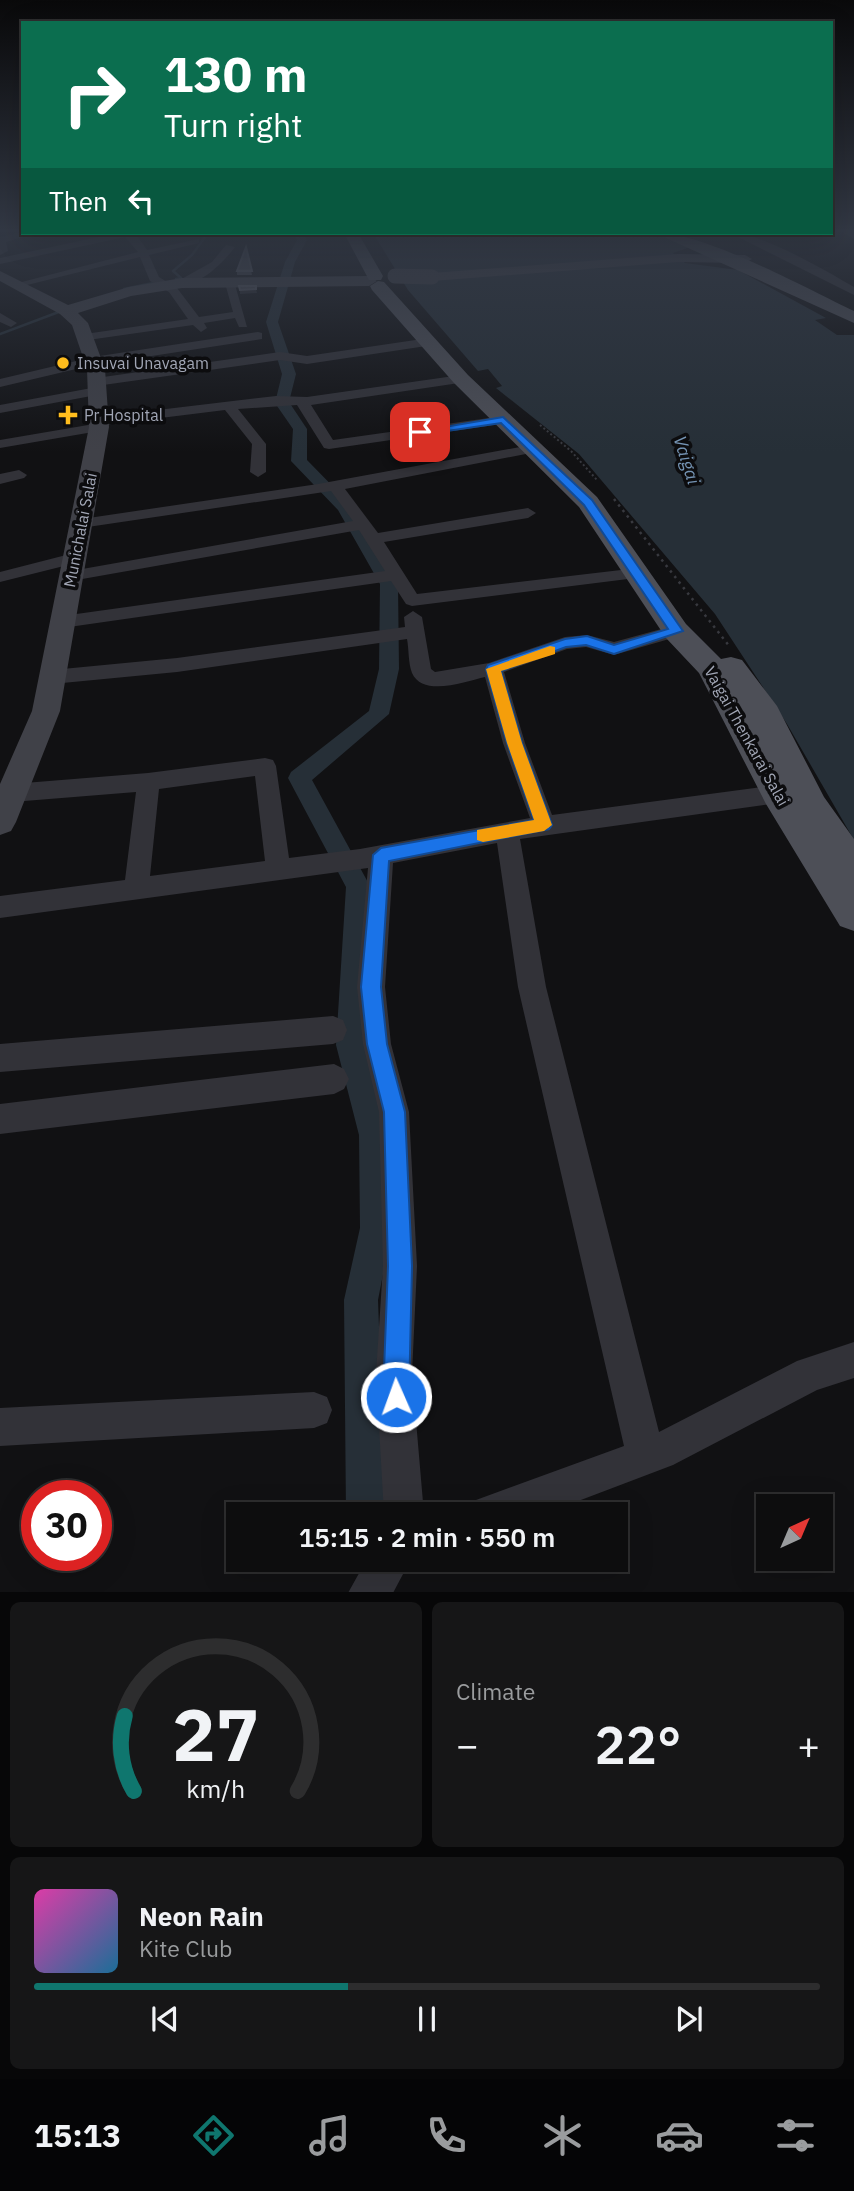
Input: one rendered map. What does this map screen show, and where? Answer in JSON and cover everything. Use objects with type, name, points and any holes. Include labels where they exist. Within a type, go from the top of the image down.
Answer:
[{"type":"main road","points":[[51,303],[80,323],[93,368]]},
{"type":"main road","points":[[61,309],[84,303]]},
{"type":"main road","name":"Vaigai Thenkarai Salai","points":[[402,303],[429,342],[461,379],[588,502],[676,631],[711,667],[778,794],[854,914]]},
{"type":"main road","name":"Vaigai Thenkarai Salai","points":[[408,303],[470,371],[567,455],[607,498],[765,714],[811,806],[854,868]]},
{"type":"main road","points":[[823,303],[854,318]]},
{"type":"main road","points":[[836,303],[854,311]]},
{"type":"main road","name":"Munichalai Salai","points":[[5,807],[46,711],[99,424],[93,368]]},
{"type":"street","points":[[184,303],[196,319],[209,344]]},
{"type":"street","points":[[0,409],[196,319],[242,319],[237,303]]},
{"type":"street","points":[[0,383],[258,336]]},
{"type":"street","points":[[93,368],[285,356],[307,360],[429,342]]},
{"type":"street","points":[[0,444],[99,424],[461,379]]},
{"type":"street","points":[[289,400],[329,445],[503,420]]},
{"type":"street","points":[[229,406],[259,443],[256,461],[258,472]]},
{"type":"street","points":[[81,523],[326,487],[531,449]]},
{"type":"street","points":[[0,479],[19,475]]},
{"type":"street","points":[[326,487],[356,526],[373,539],[384,577],[412,600],[638,573]]},
{"type":"street","points":[[373,539],[528,513]]},
{"type":"street","points":[[0,577],[356,526]]},
{"type":"street","points":[[62,622],[384,577]]},
{"type":"street","points":[[399,635],[412,600]]},
{"type":"street","points":[[399,635],[422,672],[431,678],[446,679],[493,669],[565,643],[587,640],[614,649],[676,631]]},
{"type":"street","points":[[52,677],[177,665],[399,635]]},
{"type":"street","points":[[493,669],[514,743],[544,825]]},
{"type":"street","points":[[5,807],[148,782],[265,766],[278,871]]},
{"type":"street","points":[[136,890],[148,782]]},
{"type":"street","points":[[0,907],[330,864],[507,830],[778,794]]},
{"type":"street","points":[[507,830],[533,987],[646,1457]]},
{"type":"street","points":[[370,857],[371,987],[377,1044],[394,1112],[400,1266],[394,1374],[403,1502]]},
{"type":"street","points":[[0,1058],[333,1030]]},
{"type":"street","points":[[0,1119],[334,1079]]},
{"type":"street","points":[[523,1502],[646,1457],[810,1374],[851,1367]]},
{"type":"street","points":[[0,1427],[314,1410]]},
{"type":"water","name":"Vaigai","points":[[419,303],[799,303],[826,318],[815,320],[837,335],[854,335],[854,840],[787,724],[715,614],[579,454],[496,388],[502,386],[488,369],[478,371]]},
{"type":"waterway","points":[[278,303],[272,322],[289,374],[282,403],[300,429],[299,461],[345,508],[389,584],[389,669],[379,714],[299,778],[358,886],[350,1045],[374,1135],[376,1228],[361,1300],[366,1502]]},
{"type":"waterway","points":[[0,334],[64,310]]},
{"type":"slow traffic","points":[[483,835],[544,825],[514,743],[493,669],[550,650]]},
{"type":"place","name":"Insuvai Unavagam","points":[[63,363]]},
{"type":"place","name":"Pr Hospital","points":[[68,415]]},
{"type":"route","points":[[396,1397],[394,1374],[400,1266],[394,1112],[377,1044],[371,987],[372,942],[381,855],[544,825],[514,743],[493,669],[565,643],[587,640],[600,647],[614,649],[676,631],[588,502],[503,420],[420,432]]}]
